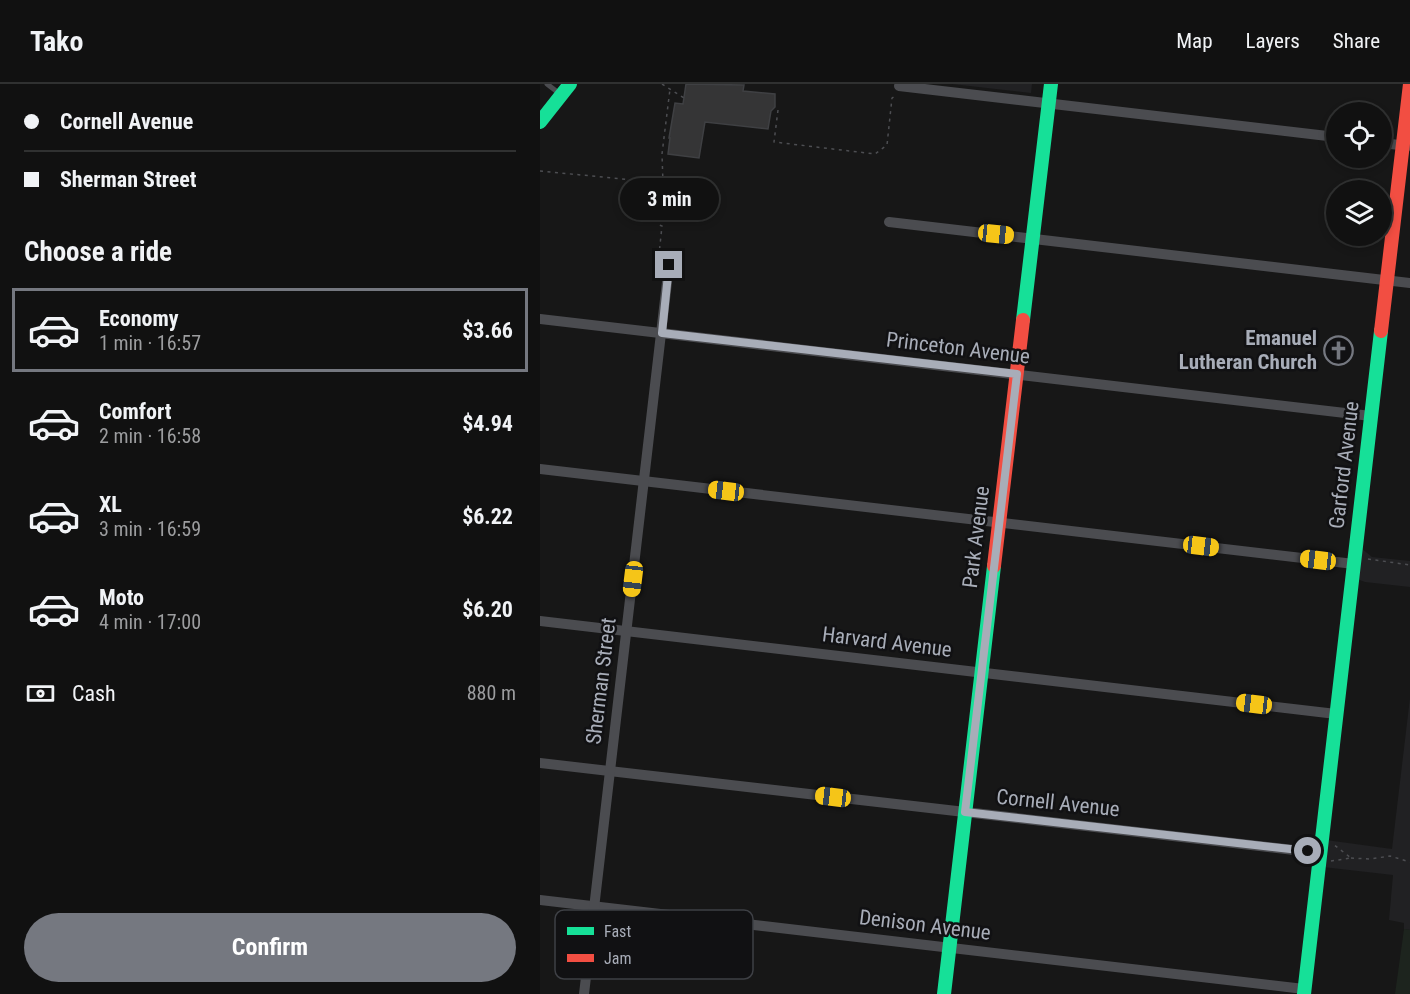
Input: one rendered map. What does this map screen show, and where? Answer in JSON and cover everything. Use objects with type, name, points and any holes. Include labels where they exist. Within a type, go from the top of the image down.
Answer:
[{"type":"street","name":"Park Avenue","points":[[944,994],[1051,84]]},
{"type":"street","name":"Garford Avenue","points":[[1304,992],[1325,857],[1336,714],[1387,280],[1406,146],[1410,84]]},
{"type":"street","points":[[542,114],[566,89]]},
{"type":"street","points":[[900,89],[1326,136]]},
{"type":"street","points":[[889,222],[1410,283]]},
{"type":"street","name":"Sherman Street","points":[[594,910],[662,333],[664,265]]},
{"type":"street","name":"Princeton Avenue","points":[[540,319],[1371,416]]},
{"type":"street","points":[[540,469],[1354,564]]},
{"type":"street","name":"Harvard Avenue","points":[[540,621],[1336,714]]},
{"type":"street","name":"Cornell Avenue","points":[[540,763],[965,812],[1325,857]]},
{"type":"street","name":"Denison Avenue","points":[[540,900],[628,910]]},
{"type":"street","name":"Denison Avenue","points":[[753,925],[1304,992]]},
{"type":"street","name":"Sherman Street","points":[[584,994],[586,979]]},
{"type":"lane","points":[[547,84],[566,89]]},
{"type":"path","points":[[662,84],[684,98]]},
{"type":"path","points":[[664,265],[662,226],[659,225],[663,183],[662,154],[670,88]]},
{"type":"path","points":[[778,110],[774,142],[874,154],[887,145],[892,98],[900,89]]},
{"type":"path","points":[[540,171],[675,184]]},
{"type":"path","points":[[1366,556],[1371,560],[1410,565]]},
{"type":"path","points":[[1332,843],[1351,858]]},
{"type":"path","points":[[1325,857],[1370,859],[1390,856],[1410,861]]},
{"type":"shaded area","points":[[952,84],[1032,84],[1031,93]]},
{"type":"shaded area","points":[[1361,548],[1372,557],[1410,561],[1410,587],[1357,579]]},
{"type":"shaded area","points":[[1410,698],[1410,930],[1404,929],[1404,923],[1389,920],[1393,875],[1323,867],[1326,840],[1392,849]]},
{"type":"shaded area","points":[[1404,929],[1410,930],[1410,994],[1395,994]]},
{"type":"building","points":[[686,84],[744,85],[743,91],[775,94],[775,107],[771,111],[768,129],[705,122],[699,158],[668,154],[675,103],[683,104]]},
{"type":"traffic: fast","points":[[540,122],[570,84]]},
{"type":"traffic: fast","points":[[1023,320],[1051,84]]},
{"type":"traffic: fast","points":[[1304,994],[1381,331]]},
{"type":"traffic: fast","points":[[944,994],[994,566]]},
{"type":"traffic: jam","points":[[1381,331],[1410,84]]},
{"type":"traffic: jam","points":[[994,566],[1023,320]]},
{"type":"place","name":"Emanuel Lutheran Church","points":[[1338,350]]},
{"type":"route","points":[[669,265],[662,333],[1017,374],[965,812],[1308,851]]}]
